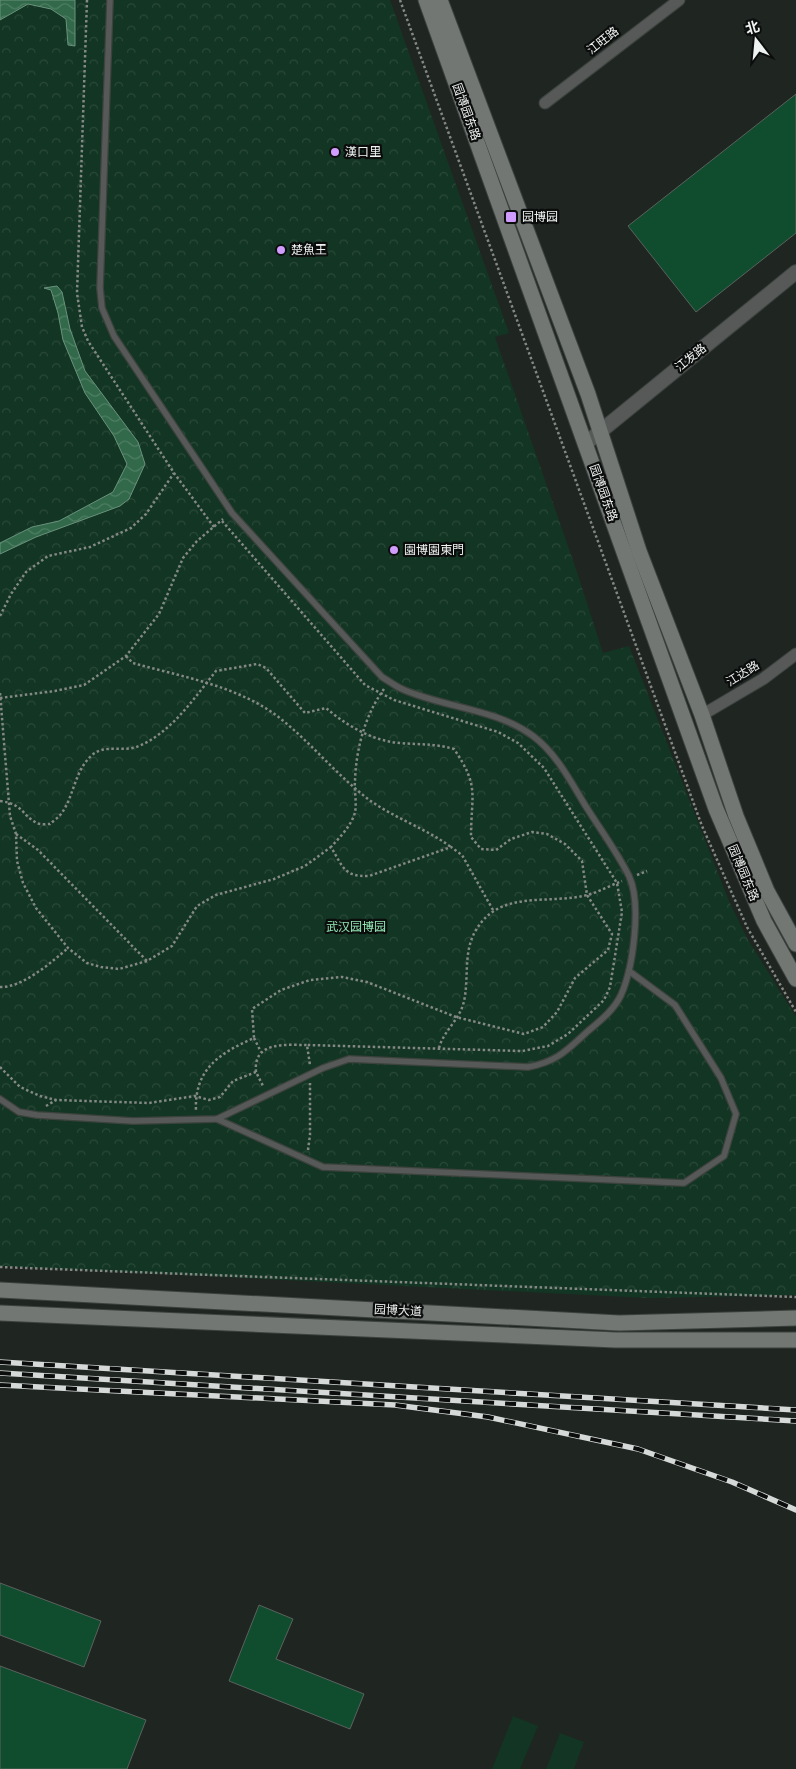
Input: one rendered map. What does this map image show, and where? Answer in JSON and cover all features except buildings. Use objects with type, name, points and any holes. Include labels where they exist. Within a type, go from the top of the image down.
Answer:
[{"type":"main road","name":"园博园东路","points":[[426,0],[716,808],[764,921],[796,979]]},
{"type":"main road","name":"园博园东路","points":[[440,0],[601,432],[639,551],[702,715],[747,845],[767,890],[796,944]]},
{"type":"main road","name":"园博大道","points":[[0,1290],[619,1323],[796,1318]]},
{"type":"main road","name":"园博大道","points":[[0,1313],[616,1340],[796,1340]]},
{"type":"street","name":"江旺路","points":[[545,103],[679,0]]},
{"type":"street","name":"江发路","points":[[586,444],[796,272]]},
{"type":"street","name":"江达路","points":[[702,715],[763,679],[796,654]]},
{"type":"lane","points":[[0,1099],[19,1112],[37,1115],[133,1122],[217,1119],[311,1073],[349,1059],[528,1067],[547,1063],[564,1052],[608,1014],[620,996],[630,971],[635,901],[630,878],[560,765],[534,737],[497,718],[429,699],[401,689],[382,678],[232,512],[114,336],[102,308],[100,288],[110,0]]},
{"type":"lane","points":[[217,1119],[323,1167],[684,1183],[724,1156],[736,1114],[721,1078],[675,1005],[630,971]]},
{"type":"path","points":[[400,0],[702,826],[746,927],[796,1012]]},
{"type":"path","points":[[0,616],[11,594],[26,572],[48,556],[90,546],[131,528],[146,514],[174,473]]},
{"type":"path","points":[[0,698],[55,692],[84,685],[126,656],[159,614],[183,558],[197,541],[222,520],[365,685],[394,700],[498,732],[518,743],[544,768],[617,883],[622,912],[610,987],[604,1000],[568,1034],[548,1046],[522,1052],[273,1045],[261,1052],[255,1063],[256,1072],[263,1086],[270,1082]]},
{"type":"path","points":[[126,656],[133,662],[233,692],[256,703],[281,719],[354,788],[371,801],[434,835],[462,855],[493,910]]},
{"type":"path","points":[[0,802],[9,802],[22,809],[38,824],[50,824],[62,814],[82,766],[92,754],[109,748],[138,747],[165,729],[187,708],[216,671],[257,664],[266,668],[305,714],[326,708],[343,723],[363,732],[398,743],[432,743],[454,749],[468,769],[474,793],[472,837],[481,850],[496,850],[511,839],[532,832],[547,834],[565,844],[582,861],[587,895],[612,934],[608,950],[575,978],[557,1012],[543,1027],[524,1034],[456,1017],[368,982],[342,976],[310,980],[281,990],[252,1009],[254,1038],[261,1052]]},
{"type":"path","points":[[0,693],[10,816],[16,834],[17,861],[23,883],[36,908],[68,948],[87,964],[119,968],[147,961],[172,946],[197,906],[216,895],[274,880],[305,866],[331,847],[346,829],[355,812],[354,788],[356,765],[363,732],[381,694],[390,682]]},
{"type":"path","points":[[16,834],[38,850],[147,961]]},
{"type":"path","points":[[331,847],[346,873],[356,877],[369,876],[451,847]]},
{"type":"path","points":[[439,1049],[442,1038],[463,1006],[467,954],[475,930],[493,910],[526,900],[587,895],[647,871]]},
{"type":"path","points":[[0,987],[7,987],[42,970],[68,948]]},
{"type":"path","points":[[196,1120],[195,1096],[207,1069],[222,1053],[254,1038]]},
{"type":"path","points":[[306,1159],[310,1135],[311,1073],[307,1045]]},
{"type":"path","points":[[302,1069],[310,1065]]},
{"type":"path","points":[[0,1067],[20,1087],[40,1096],[56,1100],[149,1103],[195,1096],[209,1100],[220,1098],[233,1081],[256,1072]]},
{"type":"path","points":[[39,1107],[46,1106],[56,1100]]},
{"type":"path","points":[[0,1267],[796,1297]]},
{"type":"green space","name":"武汉园博园","points":[[0,0],[390,0],[509,333],[495,337],[577,572],[603,653],[629,646],[729,901],[747,938],[796,1017],[796,1295],[649,1298],[0,1266]]},
{"type":"green space","points":[[513,1716],[538,1726],[520,1769],[492,1769]]},
{"type":"green space","points":[[560,1733],[584,1742],[574,1769],[546,1769]]},
{"type":"water","points":[[0,0],[75,0],[75,46],[68,45],[66,19],[51,9],[28,4],[0,20]]},
{"type":"water","points":[[57,286],[62,292],[70,329],[85,371],[138,442],[145,464],[129,499],[120,506],[36,537],[0,554],[0,543],[32,527],[59,521],[113,492],[127,464],[114,436],[85,393],[63,340],[51,290],[44,288]]},
{"type":"railway","points":[[0,1362],[796,1410]]},
{"type":"railway","points":[[0,1373],[796,1421]]},
{"type":"railway","points":[[0,1385],[395,1405],[488,1417],[638,1449],[732,1482],[796,1510]]},
{"type":"place","name":"漢口里","points":[[335,152]]},
{"type":"place","name":"园博园","points":[[511,217]]},
{"type":"place","name":"楚魚王","points":[[281,250]]},
{"type":"place","name":"園博園東門","points":[[394,550]]}]
